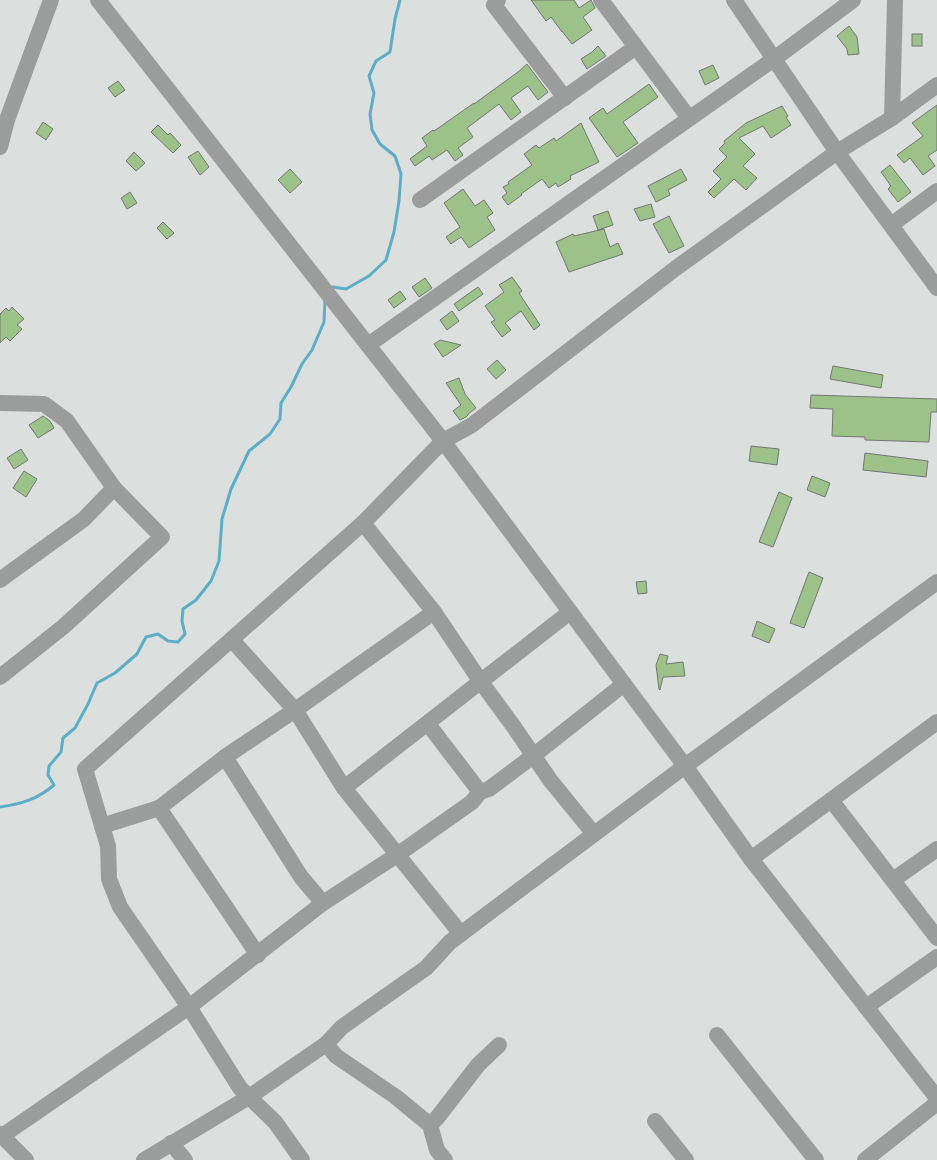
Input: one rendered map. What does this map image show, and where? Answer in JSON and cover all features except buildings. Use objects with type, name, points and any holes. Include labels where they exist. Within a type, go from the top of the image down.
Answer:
[{"type":"street","points":[[0,146],[7,120],[51,0]]},
{"type":"street","points":[[98,0],[443,441],[752,859],[937,1098]]},
{"type":"street","points":[[498,0],[494,5],[565,98]]},
{"type":"street","points":[[601,0],[689,118]]},
{"type":"street","points":[[734,0],[837,152],[937,288]]},
{"type":"street","points":[[368,344],[774,59],[853,0]]},
{"type":"street","points":[[892,118],[895,0]]},
{"type":"street","points":[[420,200],[636,47]]},
{"type":"street","points":[[302,1160],[275,1122],[240,1088],[189,1007],[120,907],[109,880],[108,846],[86,769],[363,523],[443,441],[472,425],[676,268],[837,152],[892,118],[937,85]]},
{"type":"street","points":[[890,225],[937,191]]},
{"type":"street","points":[[0,403],[44,404],[59,415],[66,421],[114,488],[162,537],[63,627],[0,677]]},
{"type":"street","points":[[0,580],[84,519],[114,488]]},
{"type":"street","points":[[363,523],[434,612],[550,780],[594,834]]},
{"type":"street","points":[[144,1160],[249,1097],[326,1044],[342,1027],[426,968],[450,942],[685,766],[937,582]]},
{"type":"street","points":[[102,826],[159,808],[225,757],[434,612]]},
{"type":"street","points":[[344,788],[570,612]]},
{"type":"street","points":[[232,640],[295,710],[344,788],[461,934]]},
{"type":"street","points":[[26,1160],[1,1135],[189,1007],[323,904],[472,802],[480,792],[489,789],[533,756],[624,684]]},
{"type":"street","points":[[752,859],[937,722]]},
{"type":"street","points":[[428,724],[480,792]]},
{"type":"street","points":[[225,757],[302,877],[323,904]]},
{"type":"street","points":[[831,800],[937,938]]},
{"type":"street","points":[[159,808],[258,955]]},
{"type":"street","points":[[893,880],[937,849]]},
{"type":"street","points":[[866,1007],[937,957]]},
{"type":"street","points":[[717,1036],[816,1160]]},
{"type":"street","points":[[326,1044],[336,1056],[396,1096],[430,1125],[437,1150],[445,1160]]},
{"type":"street","points":[[430,1125],[478,1065],[499,1045]]},
{"type":"street","points":[[865,1160],[937,1103]]},
{"type":"street","points":[[656,1121],[686,1160]]},
{"type":"street","points":[[171,1143],[185,1160]]},
{"type":"waterway","points":[[333,287],[346,289],[369,276],[386,260],[394,232],[401,174],[395,156],[380,144],[372,130],[370,114],[374,93],[369,76],[376,61],[390,52],[400,0]]},
{"type":"waterway","points":[[0,807],[29,800],[42,794],[54,785],[48,775],[49,766],[61,752],[63,738],[75,728],[97,683],[115,673],[137,654],[146,637],[158,634],[168,641],[178,642],[185,634],[182,621],[183,609],[196,600],[211,581],[219,561],[222,519],[231,489],[249,451],[270,434],[280,419],[281,403],[302,364],[312,350],[324,322],[325,299]]}]
